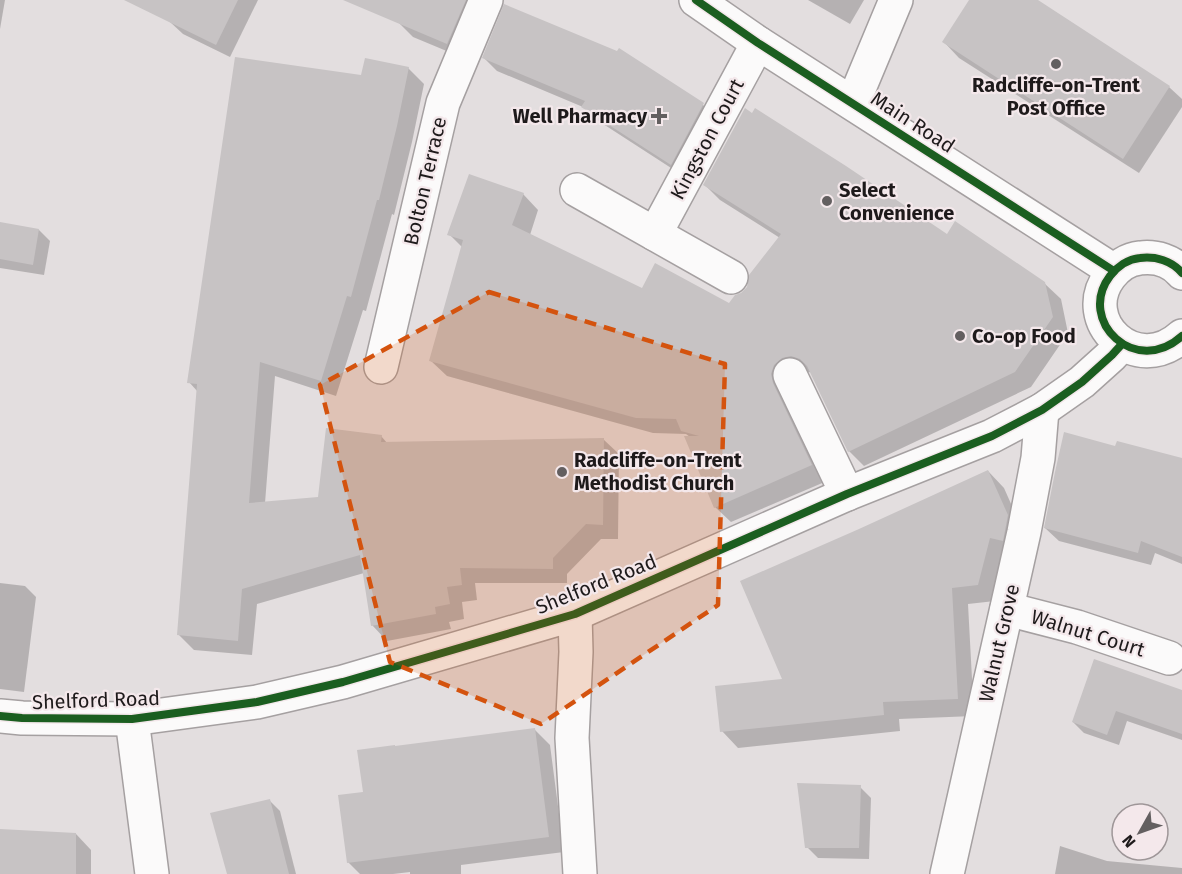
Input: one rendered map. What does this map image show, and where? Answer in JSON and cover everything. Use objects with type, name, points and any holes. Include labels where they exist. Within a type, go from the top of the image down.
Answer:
[{"type":"street","name":"Bolton Terrace","points":[[381,367],[443,103],[486,0]]},
{"type":"street","name":"Main Road","points":[[696,0],[758,43],[1114,271]]},
{"type":"street","points":[[853,103],[896,0]]},
{"type":"street","name":"Kingston Court","points":[[655,234],[758,43]]},
{"type":"street","points":[[577,190],[731,277]]},
{"type":"street","points":[[1181,269],[1167,261],[1153,258],[1139,258],[1125,262],[1105,282],[1101,296],[1101,310],[1104,323],[1112,335],[1122,344],[1135,350],[1149,352],[1162,350],[1182,336]]},
{"type":"street","name":"Shelford Road","points":[[0,716],[132,719],[257,702],[343,682],[575,614],[848,494],[992,436],[1042,410],[1082,382],[1122,344]]},
{"type":"street","points":[[790,375],[848,494]]},
{"type":"street","name":"Walnut Grove","points":[[947,874],[1024,532],[1038,458],[1042,410]]},
{"type":"street","name":"Walnut Court","points":[[1007,609],[1077,627],[1169,658]]},
{"type":"street","points":[[575,614],[576,652],[572,738],[580,874]]},
{"type":"street","points":[[132,719],[152,874]]},
{"type":"highlighted area","points":[[489,292],[725,364],[718,605],[541,724],[390,662],[320,385]]},
{"type":"building","points":[[124,0],[238,0],[216,45]]},
{"type":"building","points":[[343,0],[466,0],[447,44]]},
{"type":"building","points":[[969,0],[1038,0],[1170,86],[1123,159],[942,42]]},
{"type":"building","points":[[504,4],[617,51],[619,48],[704,103],[671,165],[581,107],[585,101],[482,58]]},
{"type":"building","points":[[235,57],[361,75],[365,58],[409,67],[379,200],[377,200],[351,297],[347,296],[321,381],[260,362],[249,503],[318,497],[326,428],[382,435],[381,442],[604,438],[603,525],[586,524],[553,558],[553,569],[460,568],[462,585],[447,587],[450,604],[435,607],[436,614],[371,626],[360,555],[242,589],[238,641],[177,635],[197,384],[187,383]]},
{"type":"building","points":[[745,108],[752,113],[755,108],[947,234],[955,221],[1045,282],[1053,317],[1015,372],[848,452],[807,366],[800,359],[791,356],[782,358],[774,365],[771,374],[773,383],[812,465],[714,508],[684,436],[699,436],[681,431],[676,419],[636,418],[429,361],[463,240],[447,235],[469,174],[524,193],[512,225],[642,288],[655,263],[729,303],[735,295],[747,287],[749,275],[781,234],[703,185]]},
{"type":"building","points":[[0,222],[39,229],[33,265],[0,259]]},
{"type":"building","points":[[1064,432],[1115,446],[1117,441],[1182,458],[1182,557],[1141,541],[1138,553],[1044,528]]},
{"type":"building","points":[[988,470],[1008,515],[1003,541],[990,538],[978,585],[952,588],[958,699],[883,702],[884,715],[720,732],[715,686],[782,679],[740,581]]},
{"type":"building","points":[[1094,659],[1182,690],[1182,734],[1116,711],[1107,735],[1072,722]]},
{"type":"building","points":[[535,728],[549,837],[347,863],[338,795],[363,792],[357,750]]},
{"type":"building","points":[[797,783],[861,785],[859,848],[805,848]]},
{"type":"building","points":[[270,799],[289,874],[227,874],[210,813]]},
{"type":"building","points":[[0,829],[76,833],[76,874],[0,874]]},
{"type":"cycle path","points":[[696,0],[758,43],[1114,271]]},
{"type":"cycle path","points":[[1182,273],[1169,262],[1158,259],[1140,258],[1127,262],[1110,276],[1101,293],[1100,310],[1106,326],[1116,339],[1130,347],[1147,351],[1164,347],[1182,336]]},
{"type":"cycle path","points":[[0,716],[132,719],[257,702],[343,682],[575,614],[847,494],[992,436],[1042,410],[1082,382],[1122,344]]},
{"type":"place","name":"Radcliffe-on-Trent Post Office","points":[[1056,64]]},
{"type":"place","name":"Well Pharmacy","points":[[659,116]]},
{"type":"place","name":"Select Convenience","points":[[827,201]]},
{"type":"place","name":"Co-op Food","points":[[960,336]]},
{"type":"place","name":"Radcliffe-on-Trent Methodist Church","points":[[562,472]]}]
